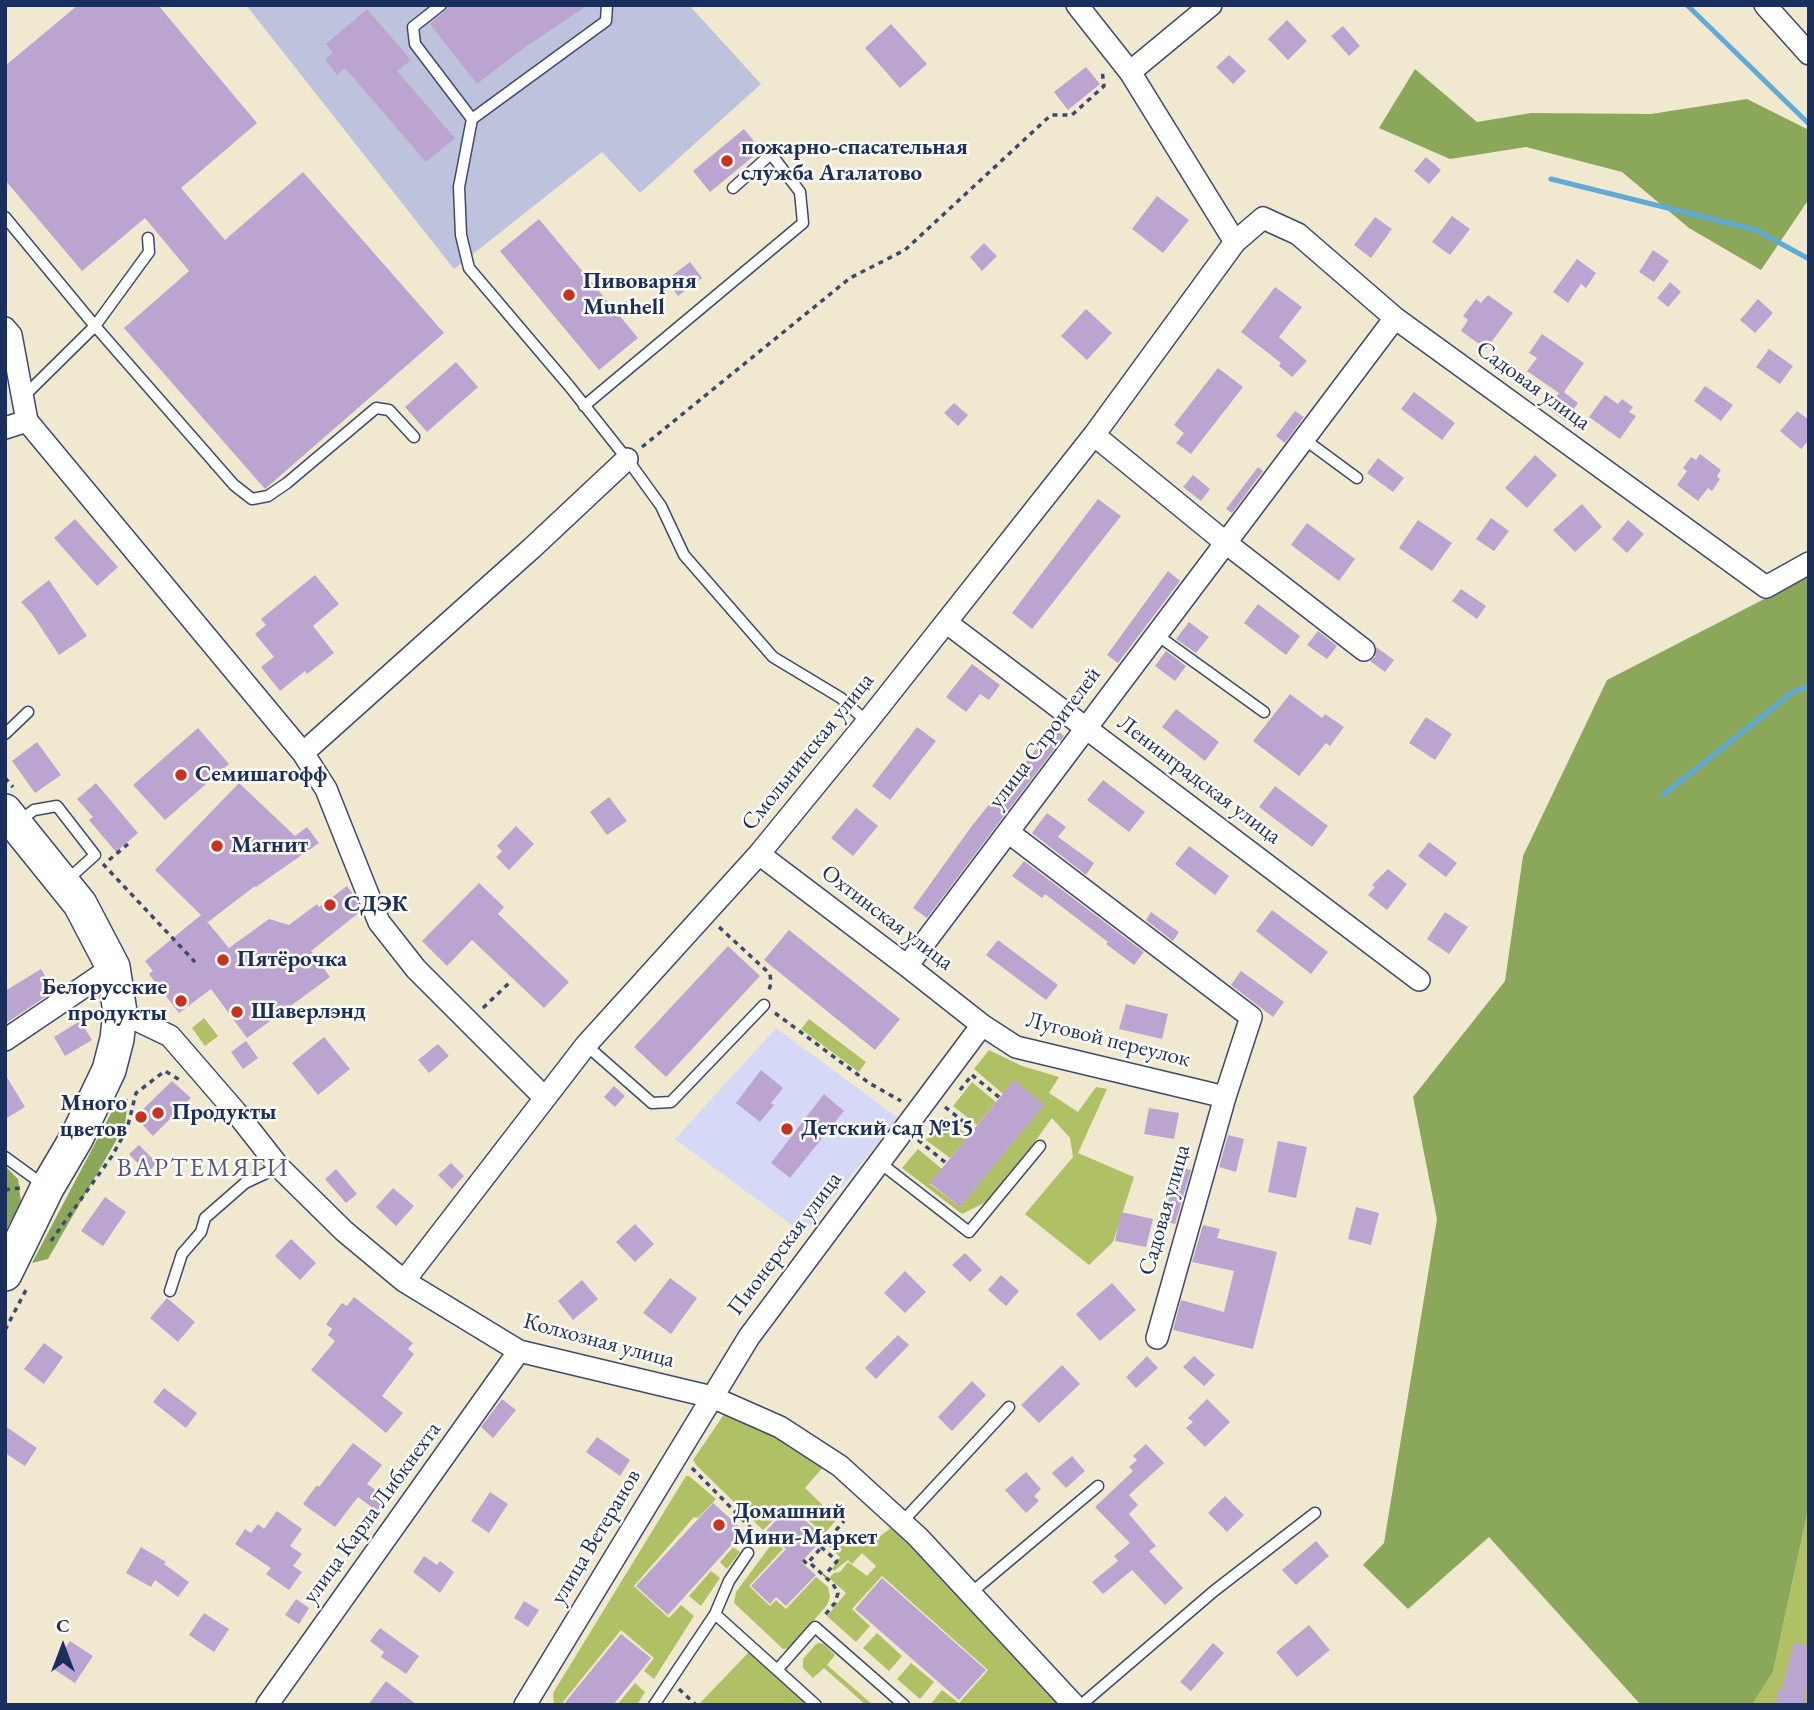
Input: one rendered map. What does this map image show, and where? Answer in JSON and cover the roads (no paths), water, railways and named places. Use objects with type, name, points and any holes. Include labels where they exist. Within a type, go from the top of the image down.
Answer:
[{"type":"main road","points":[[10,818],[80,904],[113,967],[120,1012],[117,1039],[108,1070],[77,1137],[47,1188],[17,1279]]},
{"type":"street","points":[[1077,5],[1130,72],[1235,242]]},
{"type":"street","points":[[1130,72],[1211,5]]},
{"type":"street","points":[[1765,5],[1809,54]]},
{"type":"street","name":"Садовая улица","points":[[1235,242],[1264,218],[1298,234],[1395,318],[1766,587],[1809,563]]},
{"type":"street","name":"Смольнинская улица","points":[[404,1281],[586,1045],[759,855],[947,623],[1094,435],[1235,242]]},
{"type":"street","name":"улица Строителей","points":[[907,965],[1395,318]]},
{"type":"street","points":[[5,328],[11,335],[27,421],[303,753],[326,789],[379,922],[416,969],[545,1098]]},
{"type":"street","points":[[5,428],[27,421]]},
{"type":"street","points":[[1094,435],[1226,543],[1364,650]]},
{"type":"street","points":[[303,753],[627,459]]},
{"type":"street","name":"Ленинградская улица","points":[[947,623],[1419,980]]},
{"type":"street","name":"Садовая улица","points":[[1008,832],[1251,1017],[1225,1097],[1157,1338]]},
{"type":"street","name":"Охтинская улица","points":[[759,855],[907,965],[982,1025]]},
{"type":"street","points":[[5,1040],[113,967]]},
{"type":"street","name":"Колхозная улица","points":[[120,1012],[170,1036],[279,1167],[344,1231],[404,1281],[519,1351],[712,1397],[780,1427],[840,1466],[903,1521],[972,1592],[1074,1705]]},
{"type":"street","name":"Луговой переулок","points":[[982,1025],[1016,1047],[1225,1097]]},
{"type":"street","name":"Пионерская улица","points":[[712,1397],[749,1337],[982,1025]]},
{"type":"street","name":"улица Карла Либкнехта","points":[[267,1705],[519,1351]]},
{"type":"street","name":"улица Ветеранов","points":[[525,1705],[712,1397]]},
{"type":"lane","points":[[441,5],[413,27],[415,44],[472,118]]},
{"type":"lane","points":[[607,5],[606,21],[472,118],[459,187],[461,235],[469,268],[627,459],[661,506],[684,555],[774,657],[841,698],[867,723]]},
{"type":"lane","points":[[584,406],[803,223],[800,192],[771,154],[733,188]]},
{"type":"lane","points":[[5,217],[95,326],[234,485],[252,499],[268,496],[287,484],[376,408],[389,410],[414,437]]},
{"type":"lane","points":[[22,398],[95,326],[149,252],[148,238]]},
{"type":"lane","points":[[1304,439],[1357,478]]},
{"type":"lane","points":[[1157,635],[1264,712]]},
{"type":"lane","points":[[5,734],[28,712]]},
{"type":"lane","points":[[10,818],[57,806],[95,855],[64,883]]},
{"type":"lane","points":[[586,1045],[652,1103],[671,1101],[764,1005]]},
{"type":"lane","points":[[879,1162],[969,1232],[1040,1146]]},
{"type":"lane","points":[[5,1157],[47,1188]]},
{"type":"lane","points":[[170,1291],[182,1254],[201,1232],[205,1218],[245,1183],[279,1167]]},
{"type":"lane","points":[[903,1521],[1009,1407]]},
{"type":"lane","points":[[972,1592],[1098,1486]]},
{"type":"lane","points":[[1081,1705],[1214,1591],[1315,1513]]},
{"type":"lane","points":[[654,1705],[715,1614],[729,1581],[748,1553]]},
{"type":"lane","points":[[715,1614],[816,1705]]},
{"type":"lane","points":[[777,1670],[815,1627],[904,1705]]},
{"type":"waterway","points":[[1687,5],[1809,124]]},
{"type":"waterway","points":[[1551,179],[1756,230],[1809,259]]},
{"type":"waterway","points":[[1663,795],[1793,692],[1809,686]]},
{"type":"place","name":"пожарно-спасательная служба Агалатово","points":[[727,161]]},
{"type":"place","name":"Пивоварня Munhell","points":[[569,295]]},
{"type":"place","name":"Семишагофф","points":[[181,775]]},
{"type":"place","name":"Магнит","points":[[217,846]]},
{"type":"place","name":"СДЭК","points":[[330,905]]},
{"type":"place","name":"Пятёрочка","points":[[223,960]]},
{"type":"place","name":"Белорусские продукты","points":[[181,1001]]},
{"type":"place","name":"Шаверлэнд","points":[[237,1012]]},
{"type":"place","name":"Продукты","points":[[158,1113]]},
{"type":"place","name":"Много цветов","points":[[141,1117]]},
{"type":"place","name":"Детский сад №15","points":[[787,1129]]},
{"type":"place","name":"Домашний Мини-Маркет","points":[[719,1525]]},
{"type":"district","name":"ВАРТЕМЯГИ","points":[[203,1169]]}]
